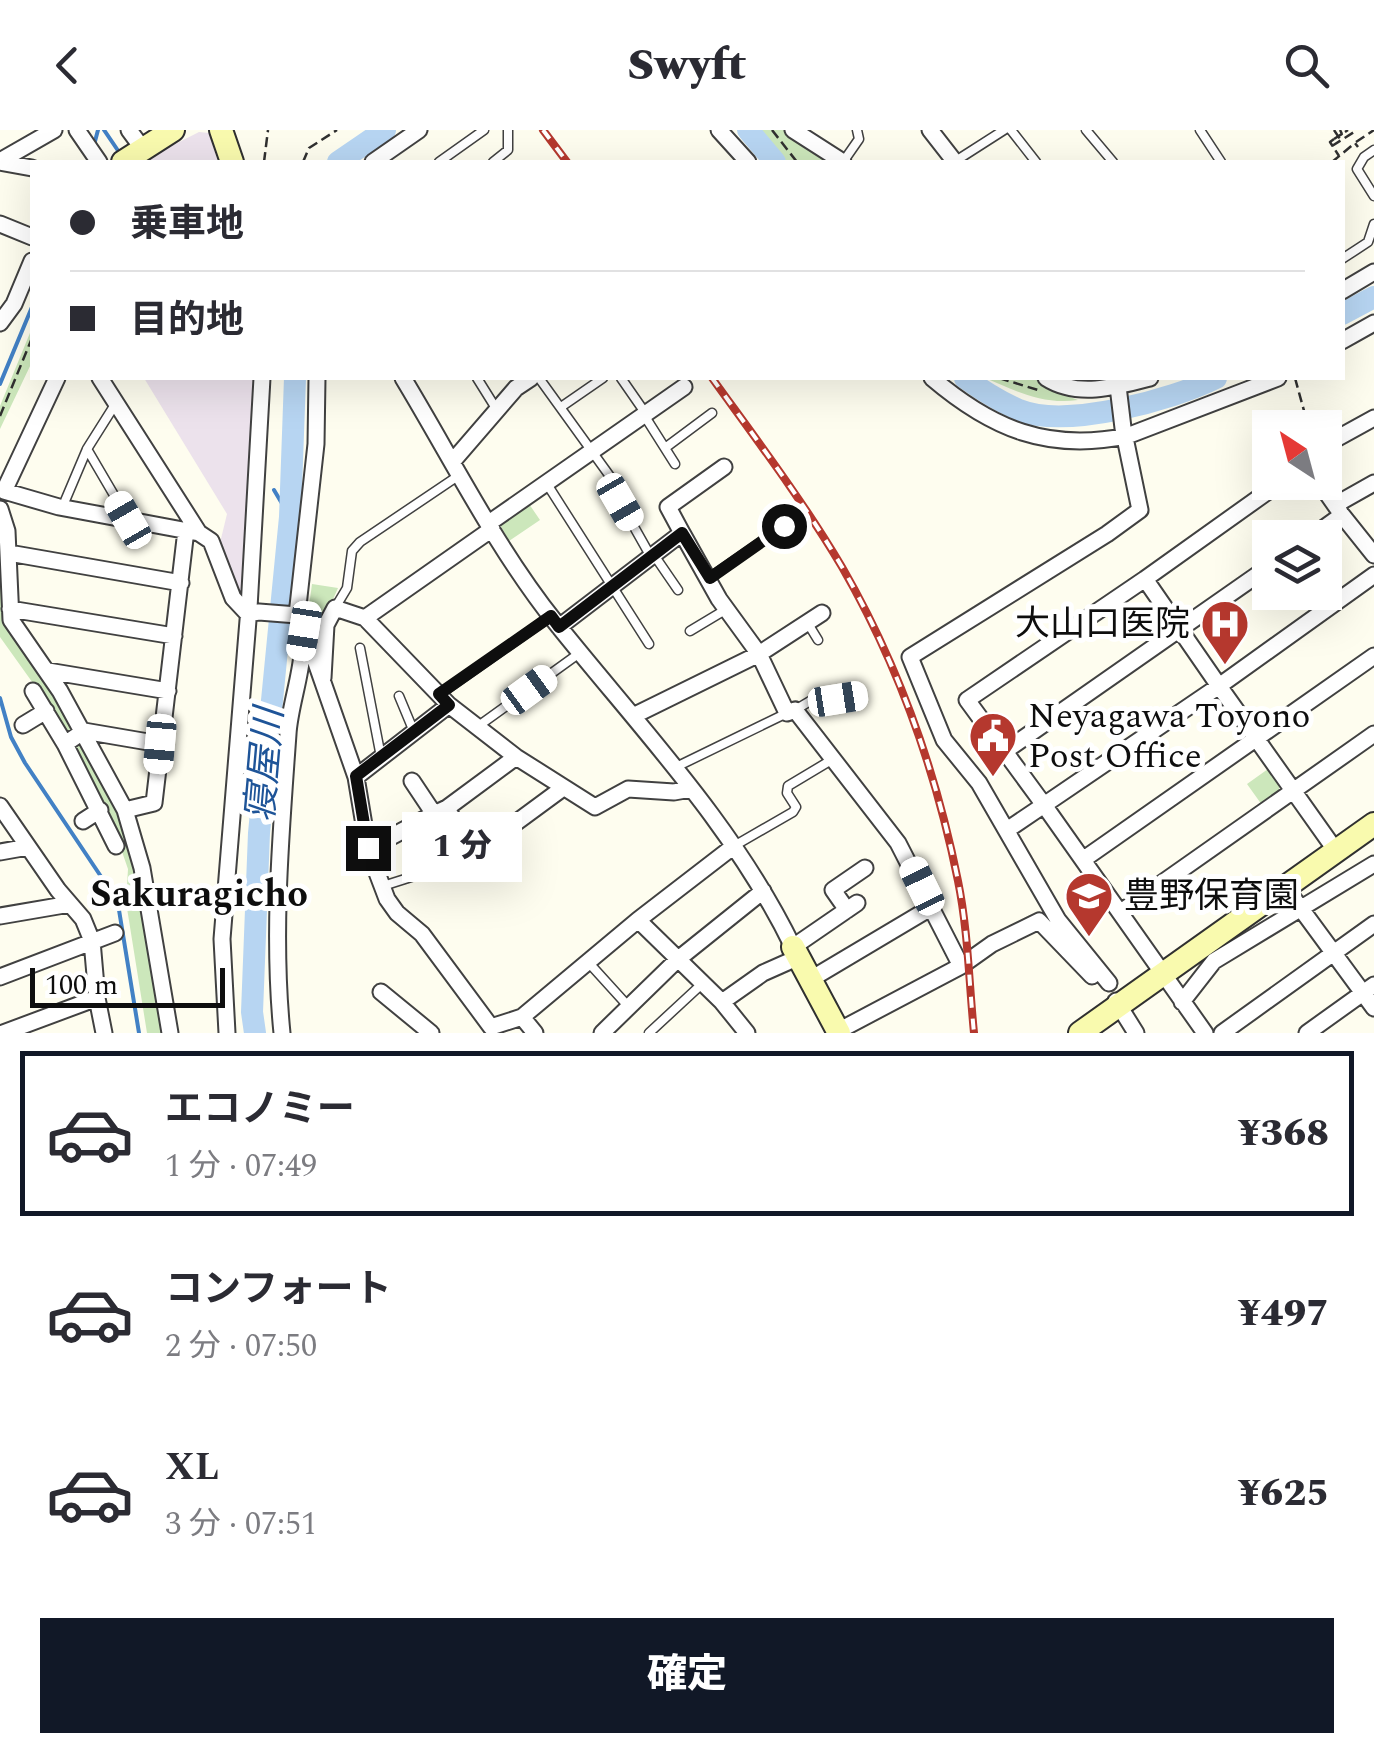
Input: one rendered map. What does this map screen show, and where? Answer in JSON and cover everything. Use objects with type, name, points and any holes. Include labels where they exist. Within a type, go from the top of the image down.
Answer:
[{"type":"street","points":[[0,162],[54,130]]},
{"type":"street","points":[[77,130],[98,160]]},
{"type":"street","points":[[129,130],[135,155],[174,130]]},
{"type":"street","points":[[221,130],[231,160]]},
{"type":"street","points":[[377,160],[419,130]]},
{"type":"street","points":[[719,130],[746,160]]},
{"type":"street","points":[[794,130],[840,160]]},
{"type":"street","points":[[930,130],[953,160]]},
{"type":"street","points":[[0,162],[30,168]]},
{"type":"street","points":[[0,224],[30,236]]},
{"type":"street","points":[[1,320],[14,304],[30,266]]},
{"type":"street","points":[[1345,288],[1374,272]]},
{"type":"street","points":[[1345,339],[1374,323]]},
{"type":"street","points":[[56,380],[2,490],[62,508],[193,532],[210,541],[233,598],[254,613],[293,615]]},
{"type":"street","points":[[101,380],[193,532],[181,584],[154,802],[125,810]]},
{"type":"street","points":[[228,1033],[222,940],[254,613],[262,380]]},
{"type":"street","points":[[317,380],[316,444],[293,615],[304,631],[323,678],[356,776],[368,848],[382,886],[397,913],[422,934],[488,1030],[522,1017],[734,846]]},
{"type":"street","points":[[404,380],[490,526],[555,621],[636,715],[734,846],[811,978],[835,1031],[962,966],[992,944],[1039,921]]},
{"type":"street","points":[[457,468],[497,410],[528,380]]},
{"type":"street","points":[[935,380],[985,417],[1019,433],[1064,442],[1101,442],[1272,380]]},
{"type":"street","points":[[1050,380],[1078,390],[1119,386],[1140,510],[910,657],[944,740],[979,783],[1058,920],[1109,984],[1117,1006],[1136,1033]]},
{"type":"street","points":[[365,618],[546,483],[684,387]]},
{"type":"street","points":[[1342,435],[1374,418]]},
{"type":"street","points":[[724,467],[668,507],[719,599],[759,654],[791,711],[898,842],[962,966]]},
{"type":"street","points":[[1328,520],[1374,483]]},
{"type":"street","points":[[1206,1033],[967,700],[1256,500]]},
{"type":"street","points":[[1331,500],[1374,554]]},
{"type":"street","points":[[0,509],[9,553],[11,620],[48,671],[125,810],[142,868],[170,1033]]},
{"type":"street","points":[[555,621],[612,586],[682,533]]},
{"type":"street","points":[[9,553],[181,584]]},
{"type":"street","points":[[1007,830],[1374,575]]},
{"type":"street","points":[[1145,579],[1336,850]]},
{"type":"street","points":[[1006,752],[1252,579]]},
{"type":"street","points":[[323,678],[326,625],[335,608],[365,618],[444,700],[516,757],[596,806],[628,789],[690,789]]},
{"type":"street","points":[[10,609],[174,636]]},
{"type":"street","points":[[636,715],[759,654],[822,613]]},
{"type":"street","points":[[282,1033],[278,958],[281,842],[288,728],[304,631]]},
{"type":"street","points":[[1084,860],[1374,656]]},
{"type":"street","points":[[48,671],[168,690]]},
{"type":"street","points":[[33,691],[65,744],[116,846]]},
{"type":"street","points":[[356,776],[414,732],[444,700]]},
{"type":"street","points":[[23,724],[46,712]]},
{"type":"street","points":[[65,744],[84,731],[160,744]]},
{"type":"street","points":[[1121,912],[1374,734]]},
{"type":"street","points":[[368,848],[440,811],[516,757]]},
{"type":"street","points":[[412,782],[469,850],[476,852],[563,788]]},
{"type":"street","points":[[0,806],[82,919],[92,941],[104,1033]]},
{"type":"street","points":[[83,821],[100,810]]},
{"type":"street","points":[[1081,1033],[1374,824]]},
{"type":"street","points":[[0,852],[28,846]]},
{"type":"street","points":[[1182,1002],[1214,961],[1374,864]]},
{"type":"street","points":[[722,1002],[796,952],[852,907],[833,890],[844,873],[864,868]]},
{"type":"street","points":[[1032,875],[1039,921],[1093,977],[1109,984]]},
{"type":"street","points":[[1285,887],[1333,952],[1369,989],[1374,1008]]},
{"type":"street","points":[[602,1033],[677,960],[763,891]]},
{"type":"street","points":[[0,916],[70,904]]},
{"type":"street","points":[[811,978],[932,907]]},
{"type":"street","points":[[638,920],[748,1033]]},
{"type":"street","points":[[1222,1033],[1374,924]]},
{"type":"street","points":[[0,977],[115,933]]},
{"type":"street","points":[[1310,1032],[1369,989]]},
{"type":"street","points":[[381,992],[431,1033]]},
{"type":"street","points":[[3,1033],[97,998]]},
{"type":"street","points":[[522,1017],[534,1033]]},
{"type":"lane","points":[[442,160],[484,130]]},
{"type":"lane","points":[[498,160],[508,150],[508,130]]},
{"type":"lane","points":[[844,160],[859,139],[857,130]]},
{"type":"lane","points":[[958,160],[1007,130],[1034,160]]},
{"type":"lane","points":[[1086,130],[1111,160]]},
{"type":"lane","points":[[1200,130],[1220,160]]},
{"type":"lane","points":[[1374,150],[1364,157],[1357,170],[1374,196]]},
{"type":"lane","points":[[1345,257],[1368,242],[1374,224]]},
{"type":"lane","points":[[478,380],[497,410]]},
{"type":"lane","points":[[530,380],[561,407],[593,450],[652,556],[678,590]]},
{"type":"lane","points":[[561,407],[599,380]]},
{"type":"lane","points":[[622,380],[675,464]]},
{"type":"lane","points":[[62,508],[88,450],[116,403]]},
{"type":"lane","points":[[665,448],[712,413]]},
{"type":"lane","points":[[88,450],[128,520]]},
{"type":"lane","points":[[335,608],[347,588],[352,551],[457,468]]},
{"type":"lane","points":[[546,483],[649,644]]},
{"type":"lane","points":[[710,578],[784,526]]},
{"type":"lane","points":[[690,631],[728,608]]},
{"type":"lane","points":[[444,700],[555,621]]},
{"type":"lane","points":[[807,622],[818,640]]},
{"type":"lane","points":[[360,648],[381,757]]},
{"type":"lane","points":[[478,727],[581,652]]},
{"type":"lane","points":[[676,767],[817,697],[859,695]]},
{"type":"lane","points":[[399,696],[414,732]]},
{"type":"lane","points":[[734,846],[793,812],[796,807],[787,792],[788,786],[834,759]]},
{"type":"lane","points":[[382,886],[423,876],[471,858],[476,852]]},
{"type":"lane","points":[[588,963],[628,1006]]},
{"type":"lane","points":[[649,1033],[703,983]]},
{"type":"path","points":[[264,160],[268,130]]},
{"type":"path","points":[[304,160],[309,148],[338,130]]},
{"type":"path","points":[[772,130],[795,160]]},
{"type":"path","points":[[1345,131],[1357,141],[1364,157]]},
{"type":"path","points":[[1340,158],[1330,142],[1345,131]]},
{"type":"path","points":[[1332,146],[1345,131]]},
{"type":"path","points":[[1340,140],[1345,131]]},
{"type":"path","points":[[1336,160],[1374,131]]},
{"type":"path","points":[[0,416],[30,343]]},
{"type":"path","points":[[1295,380],[1304,410]]},
{"type":"shaded area","points":[[199,132],[209,133],[217,160],[144,160]]},
{"type":"shaded area","points":[[145,380],[256,380],[245,601],[241,601],[219,547],[227,514]]},
{"type":"green space","points":[[760,130],[797,130],[836,160],[783,160]]},
{"type":"green space","points":[[30,333],[30,366],[0,429],[0,406]]},
{"type":"green space","points":[[990,380],[1040,380],[1078,400],[1041,399]]},
{"type":"green space","points":[[527,501],[540,520],[509,541],[501,520]]},
{"type":"green space","points":[[0,522],[6,605],[127,822],[168,1033],[147,1033],[126,902],[128,869],[120,846],[35,686],[0,637]]},
{"type":"green space","points":[[312,584],[338,588],[323,622],[307,621]]},
{"type":"green space","points":[[1268,769],[1280,785],[1278,794],[1262,805],[1247,784]]},
{"type":"waterway","points":[[94,145],[98,130]]},
{"type":"waterway","points":[[104,130],[121,155]]},
{"type":"waterway","name":"寝屋川","points":[[341,160],[385,130]]},
{"type":"waterway","name":"寝屋川","points":[[748,130],[773,160]]},
{"type":"waterway","name":"寝屋川","points":[[1345,312],[1374,297]]},
{"type":"waterway","points":[[0,384],[30,312]]},
{"type":"waterway","name":"寝屋川","points":[[255,1033],[252,1012],[259,833],[290,517],[295,380]]},
{"type":"waterway","name":"寝屋川","points":[[968,380],[1019,410],[1063,416],[1147,403],[1211,380]]},
{"type":"waterway","points":[[274,490],[290,517]]},
{"type":"waterway","points":[[0,698],[11,737],[25,763],[119,910],[139,1033]]},
{"type":"railway","points":[[543,130],[566,160]]},
{"type":"railway","points":[[713,380],[827,542],[898,680],[938,799],[958,881],[974,1033]]},
{"type":"place","name":"大山口医院","points":[[1225,666]]},
{"type":"place","name":"Neyagawa Toyono Post Office","points":[[993,778]]},
{"type":"place","name":"豊野保育園","points":[[1089,938]]},
{"type":"district","name":"Sakuragicho","points":[[199,895]]},
{"type":"route","points":[[368,848],[356,776],[449,705],[439,694],[551,616],[559,627],[682,533],[710,578],[784,526]]}]
